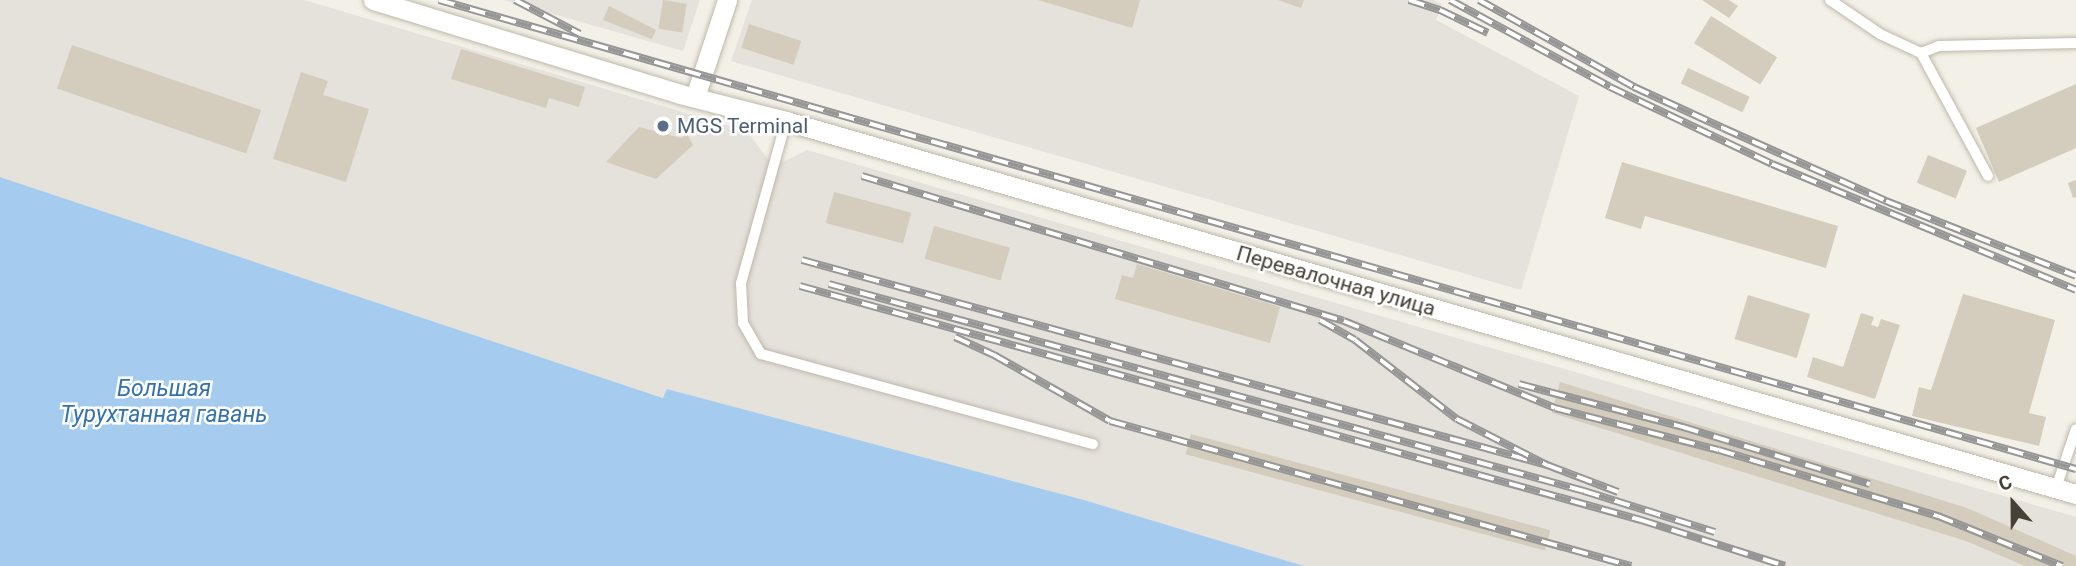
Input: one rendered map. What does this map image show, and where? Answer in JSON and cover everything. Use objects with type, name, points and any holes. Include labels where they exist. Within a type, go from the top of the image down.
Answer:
[{"type":"street","name":"Перевалочная улица","points":[[373,0],[695,97],[2076,494]]},
{"type":"street","points":[[695,97],[727,0]]},
{"type":"lane","points":[[1830,0],[1880,34],[1921,53],[1988,176]]},
{"type":"lane","points":[[1921,53],[1939,46],[2076,43]]},
{"type":"lane","points":[[786,121],[741,283],[743,323],[761,354],[1093,444]]},
{"type":"lane","points":[[2056,488],[2076,429]]},
{"type":"shaded area","points":[[0,0],[304,0],[747,131],[767,158],[785,161],[807,150],[2076,517],[2076,566],[1304,566],[1084,500],[667,389],[664,398],[0,177]]},
{"type":"shaded area","points":[[504,0],[700,0],[683,51]]},
{"type":"shaded area","points":[[752,0],[1433,0],[1442,4],[1436,20],[1579,96],[1521,290],[731,61]]},
{"type":"water","name":"Большая Турухтанная гавань","points":[[0,177],[663,398],[667,389],[1084,500],[1304,566],[0,566]]},
{"type":"building","points":[[663,0],[687,4],[682,32],[658,29]]},
{"type":"building","points":[[1038,0],[1140,0],[1132,28]]},
{"type":"building","points":[[1278,0],[1304,0],[1301,8]]},
{"type":"building","points":[[1702,0],[1729,0],[1738,6],[1729,18]]},
{"type":"building","points":[[609,6],[656,30],[652,39],[603,20]]},
{"type":"building","points":[[1711,16],[1777,57],[1760,84],[1694,43]]},
{"type":"building","points":[[749,24],[801,41],[794,65],[741,48]]},
{"type":"building","points":[[72,45],[261,110],[246,154],[57,88]]},
{"type":"building","points":[[461,49],[585,87],[579,107],[549,98],[546,108],[451,79]]},
{"type":"building","points":[[1688,68],[1750,97],[1742,112],[1681,83]]},
{"type":"building","points":[[301,72],[328,81],[323,95],[369,109],[346,182],[273,159]]},
{"type":"building","points":[[2076,84],[2076,148],[1999,182],[1976,128]]},
{"type":"building","points":[[639,127],[681,138],[687,134],[693,145],[656,179],[606,162]]},
{"type":"building","points":[[1928,155],[1967,171],[1956,199],[1917,183]]},
{"type":"building","points":[[1622,162],[1838,226],[1826,268],[1645,216],[1641,229],[1605,218]]},
{"type":"building","points":[[2076,180],[2076,197],[2073,198],[2068,183]]},
{"type":"building","points":[[834,192],[911,213],[903,244],[826,223]]},
{"type":"building","points":[[934,226],[1010,248],[1001,280],[925,259]]},
{"type":"building","points":[[1137,264],[1280,307],[1270,343],[1115,299],[1122,275],[1133,278]]},
{"type":"building","points":[[1963,294],[2055,320],[2029,413],[2046,417],[2039,446],[1912,416],[1919,387],[1931,390]]},
{"type":"building","points":[[1748,295],[1810,314],[1797,358],[1735,339]]},
{"type":"building","points":[[1861,313],[1874,317],[1871,325],[1878,327],[1881,319],[1900,325],[1875,399],[1807,377],[1813,357],[1843,367]]},
{"type":"building","points":[[1560,382],[1967,508],[2076,556],[2076,566],[2025,566],[1966,541],[1552,413]]},
{"type":"building","points":[[1191,434],[1550,530],[1545,551],[1186,454]]},
{"type":"railway","points":[[439,0],[2076,469]]},
{"type":"railway","points":[[515,0],[580,34]]},
{"type":"railway","points":[[1409,0],[1440,10],[1488,33]]},
{"type":"railway","points":[[1450,0],[1610,87],[1772,164],[2076,290]]},
{"type":"railway","points":[[1479,0],[1634,87],[1886,201],[2076,276]]},
{"type":"railway","points":[[862,176],[1344,321],[1555,408],[1719,450],[1938,516],[2062,566]]},
{"type":"railway","points":[[802,260],[1547,465]]},
{"type":"railway","points":[[829,284],[1584,491],[1715,532]]},
{"type":"railway","points":[[800,286],[1641,520],[1785,566]]},
{"type":"railway","points":[[1320,320],[1355,340],[1457,419],[1547,465],[1618,492]]},
{"type":"railway","points":[[955,337],[994,355],[1110,421],[1631,566]]},
{"type":"railway","points":[[1519,384],[1683,427],[1869,484]]},
{"type":"place","name":"MGS Terminal","points":[[663,126]]}]
